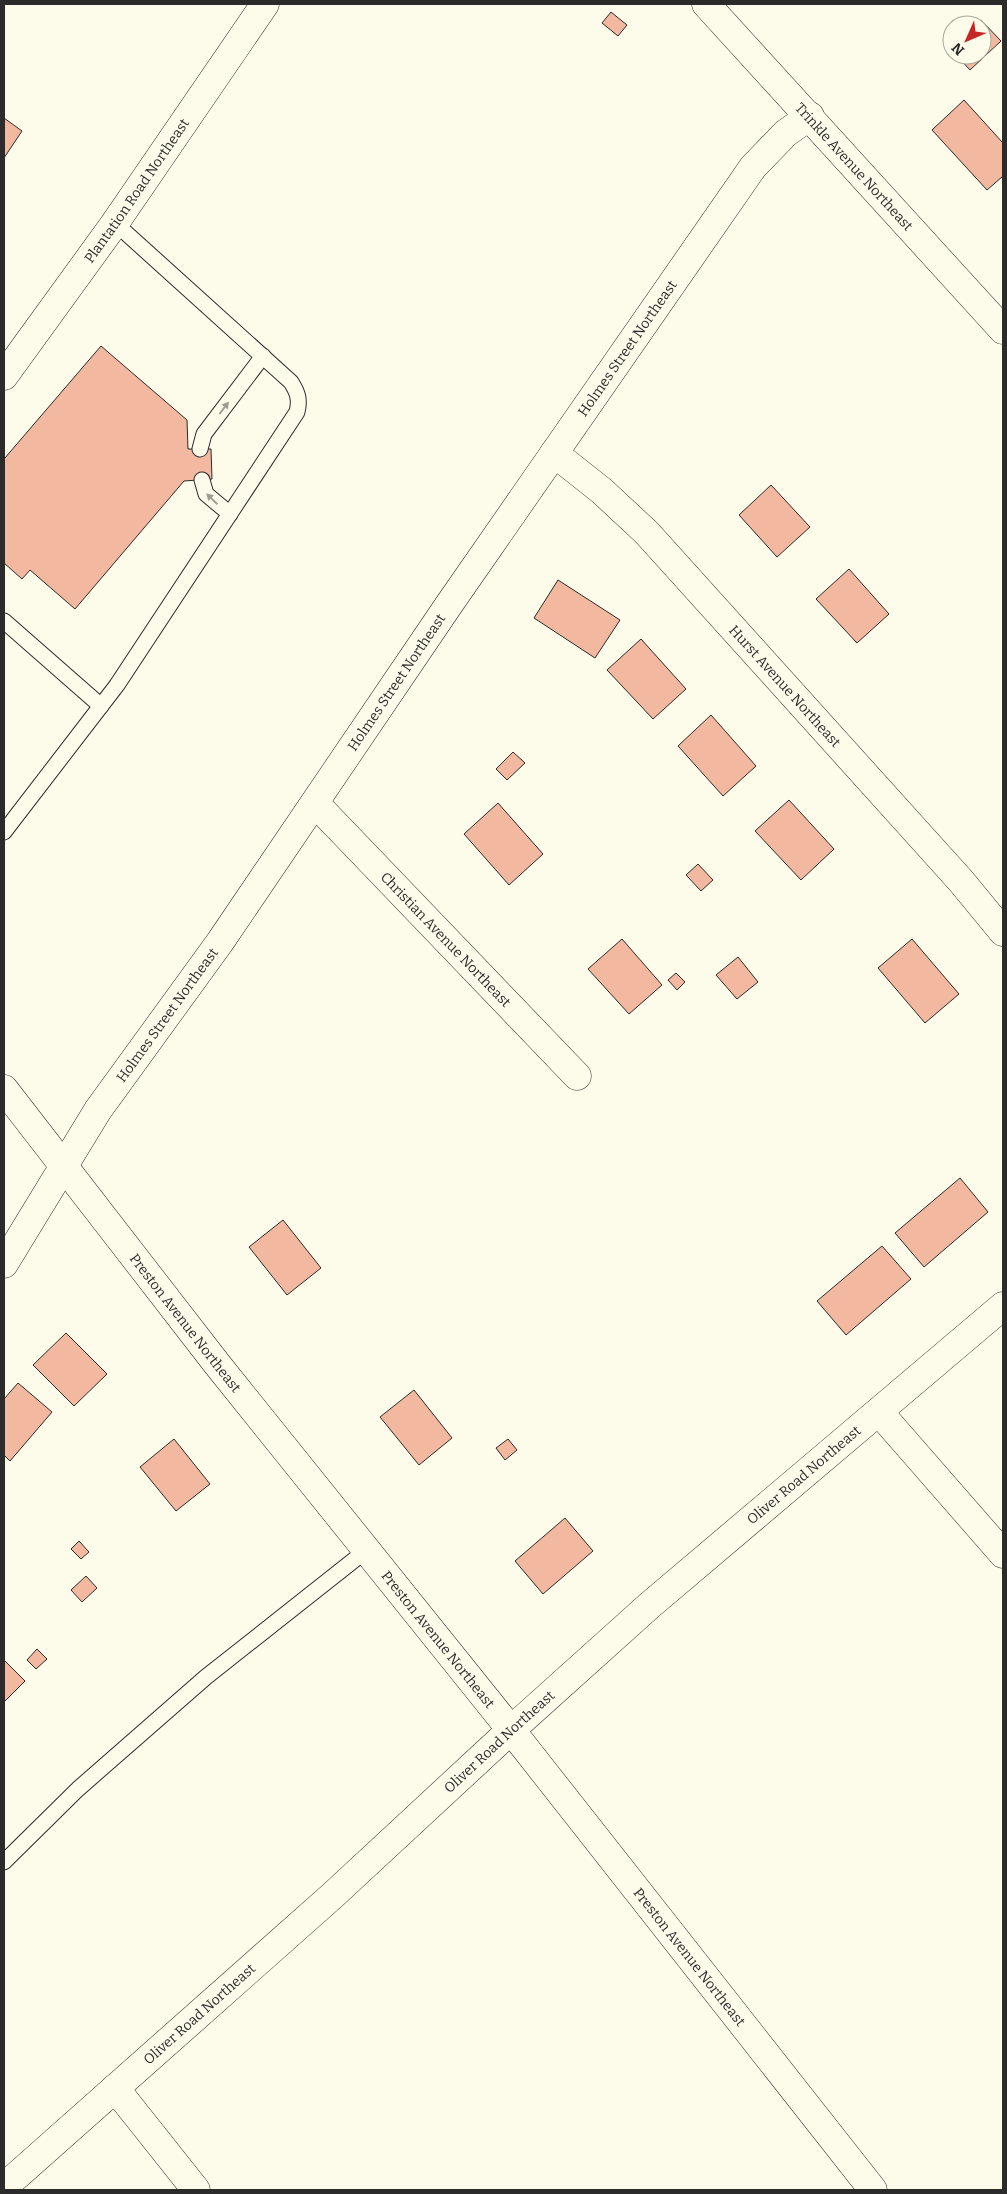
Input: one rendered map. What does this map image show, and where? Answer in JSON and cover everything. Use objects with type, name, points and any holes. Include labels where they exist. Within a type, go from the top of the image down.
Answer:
[{"type":"street","name":"Plantation Road Northeast","points":[[4,376],[115,223],[265,4]]},
{"type":"street","name":"Trinkle Avenue Northeast","points":[[706,4],[1003,330]]},
{"type":"street","name":"Holmes Street Northeast","points":[[4,1264],[98,1110],[220,942],[554,453],[753,167],[786,133],[810,116]]},
{"type":"street","name":"Hurst Avenue Northeast","points":[[554,453],[602,491],[648,533],[954,874],[1003,932]]},
{"type":"street","name":"Christian Avenue Northeast","points":[[315,803],[578,1076]]},
{"type":"street","name":"Preston Avenue Northeast","points":[[4,1089],[217,1364],[512,1730],[873,2190]]},
{"type":"street","name":"Oliver Road Northeast","points":[[4,2186],[332,1896],[650,1605],[1003,1306]]},
{"type":"street","points":[[879,1412],[1003,1554]]},
{"type":"street","points":[[115,2088],[196,2190]]},
{"type":"lane","points":[[4,832],[101,706],[297,412],[299,402],[298,392],[291,382],[115,223]]},
{"type":"lane","points":[[200,449],[204,434],[263,356]]},
{"type":"lane","points":[[202,480],[206,494],[230,514]]},
{"type":"lane","points":[[4,621],[101,706]]},
{"type":"lane","points":[[4,1862],[78,1789],[206,1677],[368,1549]]},
{"type":"building","points":[[611,12],[627,25],[618,36],[602,23]]},
{"type":"building","points":[[992,32],[1001,41],[992,49]]},
{"type":"building","points":[[965,65],[975,65],[970,70]]},
{"type":"building","points":[[964,100],[1003,143],[1003,176],[987,190],[932,130]]},
{"type":"building","points":[[4,118],[22,131],[4,158]]},
{"type":"building","points":[[101,346],[187,420],[188,449],[211,449],[212,479],[184,481],[75,609],[30,570],[22,579],[4,563],[4,459]]},
{"type":"building","points":[[771,485],[810,527],[777,557],[739,515]]},
{"type":"building","points":[[849,569],[889,614],[857,643],[816,599]]},
{"type":"building","points":[[558,580],[620,620],[595,658],[534,618]]},
{"type":"building","points":[[641,639],[686,689],[653,719],[607,670]]},
{"type":"building","points":[[711,715],[756,766],[723,796],[678,746]]},
{"type":"building","points":[[513,752],[525,763],[507,780],[496,769]]},
{"type":"building","points":[[789,800],[834,849],[801,880],[755,831]]},
{"type":"building","points":[[498,803],[543,854],[509,885],[464,834]]},
{"type":"building","points":[[698,864],[713,880],[701,891],[686,875]]},
{"type":"building","points":[[622,939],[662,985],[629,1014],[588,969]]},
{"type":"building","points":[[912,939],[959,994],[925,1023],[878,968]]},
{"type":"building","points":[[738,957],[758,982],[737,999],[716,975]]},
{"type":"building","points":[[676,973],[685,982],[677,990],[668,980]]},
{"type":"building","points":[[960,1178],[988,1212],[924,1267],[895,1233]]},
{"type":"building","points":[[283,1220],[321,1268],[287,1295],[249,1247]]},
{"type":"building","points":[[882,1246],[911,1279],[846,1335],[817,1301]]},
{"type":"building","points":[[66,1333],[107,1374],[74,1406],[33,1365]]},
{"type":"building","points":[[18,1383],[52,1412],[10,1461],[4,1455],[4,1399]]},
{"type":"building","points":[[414,1390],[452,1438],[419,1465],[380,1417]]},
{"type":"building","points":[[174,1439],[210,1484],[176,1511],[140,1467]]},
{"type":"building","points":[[508,1439],[517,1450],[505,1460],[496,1448]]},
{"type":"building","points":[[565,1518],[593,1551],[543,1594],[515,1561]]},
{"type":"building","points":[[79,1541],[89,1552],[81,1559],[71,1549]]},
{"type":"building","points":[[86,1576],[97,1588],[82,1602],[71,1590]]},
{"type":"building","points":[[37,1649],[47,1659],[36,1669],[27,1660]]},
{"type":"building","points":[[4,1660],[25,1681],[4,1702]]}]
